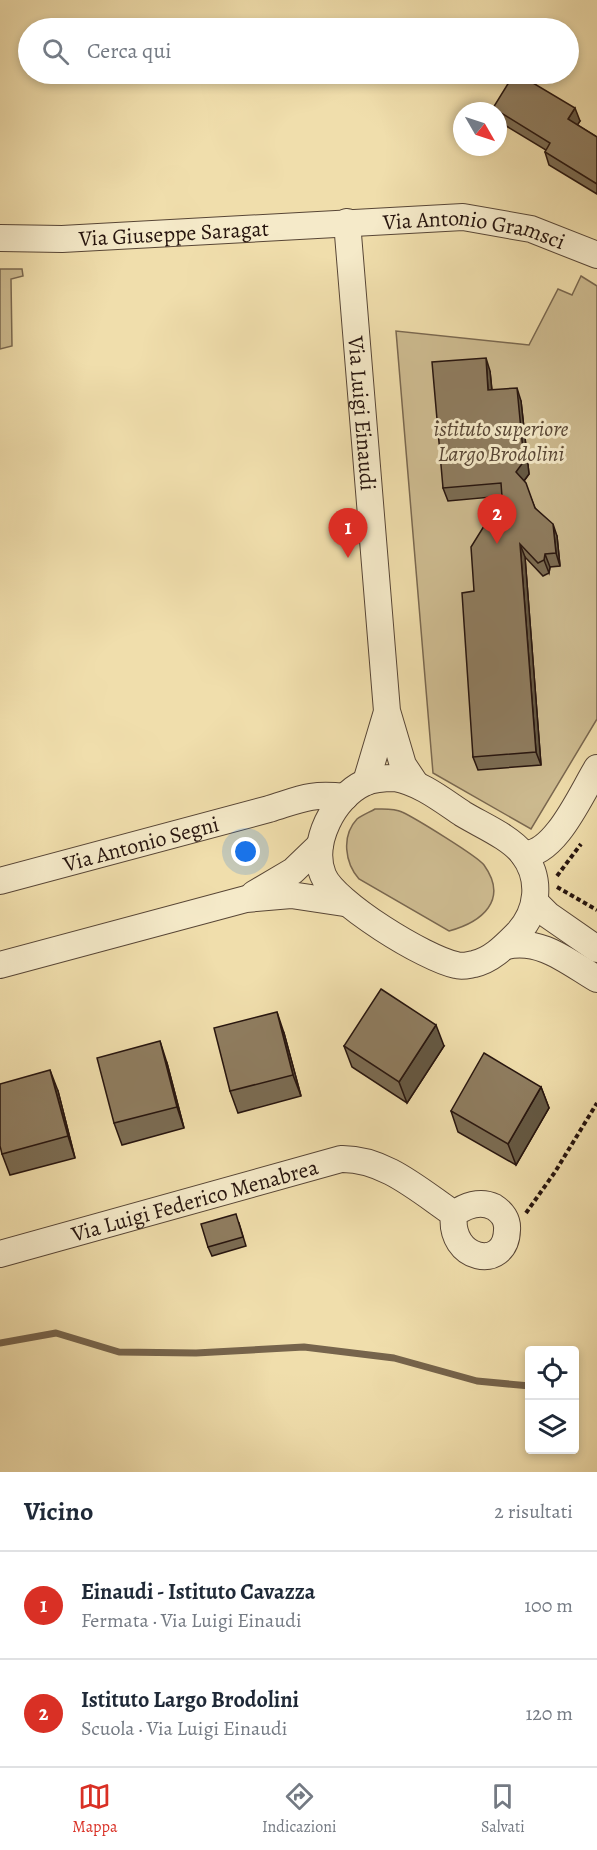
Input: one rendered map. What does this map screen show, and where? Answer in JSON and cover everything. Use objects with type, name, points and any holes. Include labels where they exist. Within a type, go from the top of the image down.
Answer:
[{"type":"street","name":"Via Antonio Gramsci","points":[[347,222],[444,217],[486,220],[531,229],[597,255]]},
{"type":"street","name":"Via Giuseppe Saragat","points":[[0,238],[62,239],[347,222]]},
{"type":"street","name":"Via Luigi Einaudi","points":[[347,222],[387,711],[403,765],[415,783]]},
{"type":"street","name":"Via Luigi Einaudi","points":[[355,790],[387,711]]},
{"type":"street","points":[[523,854],[539,852],[552,841],[597,768]]},
{"type":"street","points":[[246,899],[284,878],[307,860],[322,839],[355,790],[395,778],[415,783],[523,854],[534,875],[535,902],[521,929],[487,960],[459,966],[425,954],[344,903],[323,876],[322,839],[310,816],[280,806]]},
{"type":"street","name":"Via Antonio Segni","points":[[0,881],[280,806],[299,798],[355,790]]},
{"type":"street","points":[[0,965],[246,899],[291,895],[344,903]]},
{"type":"street","points":[[535,902],[548,915],[597,949]]},
{"type":"street","points":[[506,945],[536,944],[597,979]]},
{"type":"street","name":"Via Luigi Federico Menabrea","points":[[0,1254],[335,1159],[358,1159],[389,1170],[454,1214]]},
{"type":"street","points":[[483,1204],[499,1210],[507,1226],[504,1243],[492,1255],[475,1256],[467,1252],[457,1239],[453,1223],[454,1214],[464,1207],[483,1204]]},
{"type":"path","points":[[585,838],[554,883],[597,910]]},
{"type":"path","points":[[504,1243],[555,1172],[597,1103]]},
{"type":"green space","points":[[0,269],[22,269],[23,276],[11,279],[12,346],[0,349]]},
{"type":"green space","name":"istituto superiore Largo Brodolini","points":[[581,276],[597,286],[597,719],[531,829],[433,773],[396,331],[529,345],[558,289],[572,295]]},
{"type":"green space","points":[[375,809],[392,809],[402,812],[479,860],[491,878],[494,889],[493,899],[488,908],[472,922],[449,931],[359,879],[348,857],[347,841],[357,819]]},
{"type":"building","points":[[508,84],[535,84],[575,108],[568,119],[597,137],[597,184],[545,152],[550,143],[507,117],[507,102],[497,102]]},
{"type":"building","points":[[486,358],[488,390],[517,388],[524,461],[516,472],[526,483],[535,508],[553,524],[556,553],[545,554],[544,560],[538,563],[520,544],[536,752],[473,757],[462,593],[474,591],[471,547],[502,497],[501,483],[443,488],[432,362]]},
{"type":"building","points":[[381,989],[436,1025],[399,1082],[344,1046]]},
{"type":"building","points":[[277,1012],[293,1075],[230,1091],[214,1028]]},
{"type":"building","points":[[160,1041],[177,1107],[114,1123],[97,1058]]},
{"type":"building","points":[[484,1053],[541,1087],[508,1144],[451,1111]]},
{"type":"building","points":[[50,1070],[68,1136],[2,1154],[0,1084]]},
{"type":"building","points":[[236,1214],[243,1237],[208,1247],[201,1224]]},
{"type":"waterway","points":[[0,1343],[56,1333],[119,1352],[196,1353],[304,1347],[394,1358],[477,1381],[525,1386]]},
{"type":"place","name":"Istituto Largo Brodolini","points":[[497,544]]},
{"type":"place","name":"Einaudi - Istituto Cavazza","points":[[348,558]]}]
